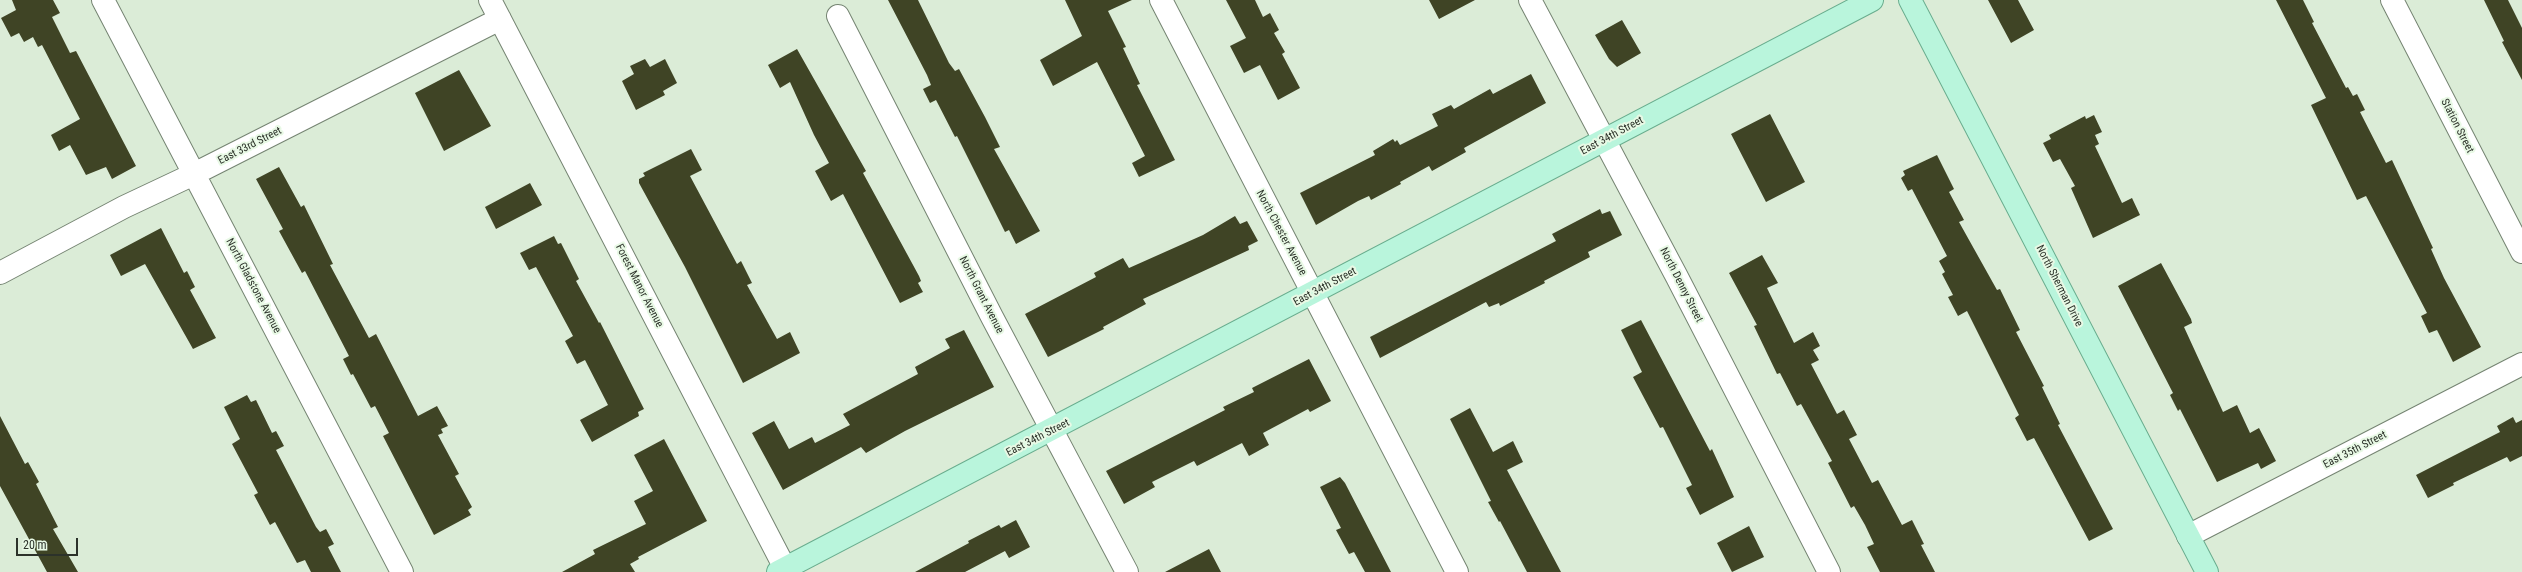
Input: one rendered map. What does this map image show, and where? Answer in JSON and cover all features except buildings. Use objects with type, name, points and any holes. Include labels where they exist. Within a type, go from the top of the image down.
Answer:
[{"type":"main road","name":"East 34th Street","points":[[783,571],[1872,0]]},
{"type":"main road","name":"North Sherman Drive","points":[[1910,0],[2207,572]]},
{"type":"street","name":"North Gladstone Avenue","points":[[103,0],[402,572]]},
{"type":"street","name":"North Chester Avenue","points":[[1161,0],[1457,572]]},
{"type":"street","name":"North Denny Street","points":[[1530,0],[1605,140],[1829,572]]},
{"type":"street","name":"Station Street","points":[[2392,0],[2522,252]]},
{"type":"street","name":"East 33rd Street","points":[[0,273],[124,207],[194,174],[495,9]]},
{"type":"street","name":"Forest Manor Avenue","points":[[495,9],[783,571]]},
{"type":"street","name":"North Grant Avenue","points":[[838,16],[1051,431],[1127,572]]},
{"type":"street","name":"East 35th Street","points":[[2188,536],[2522,364]]}]
